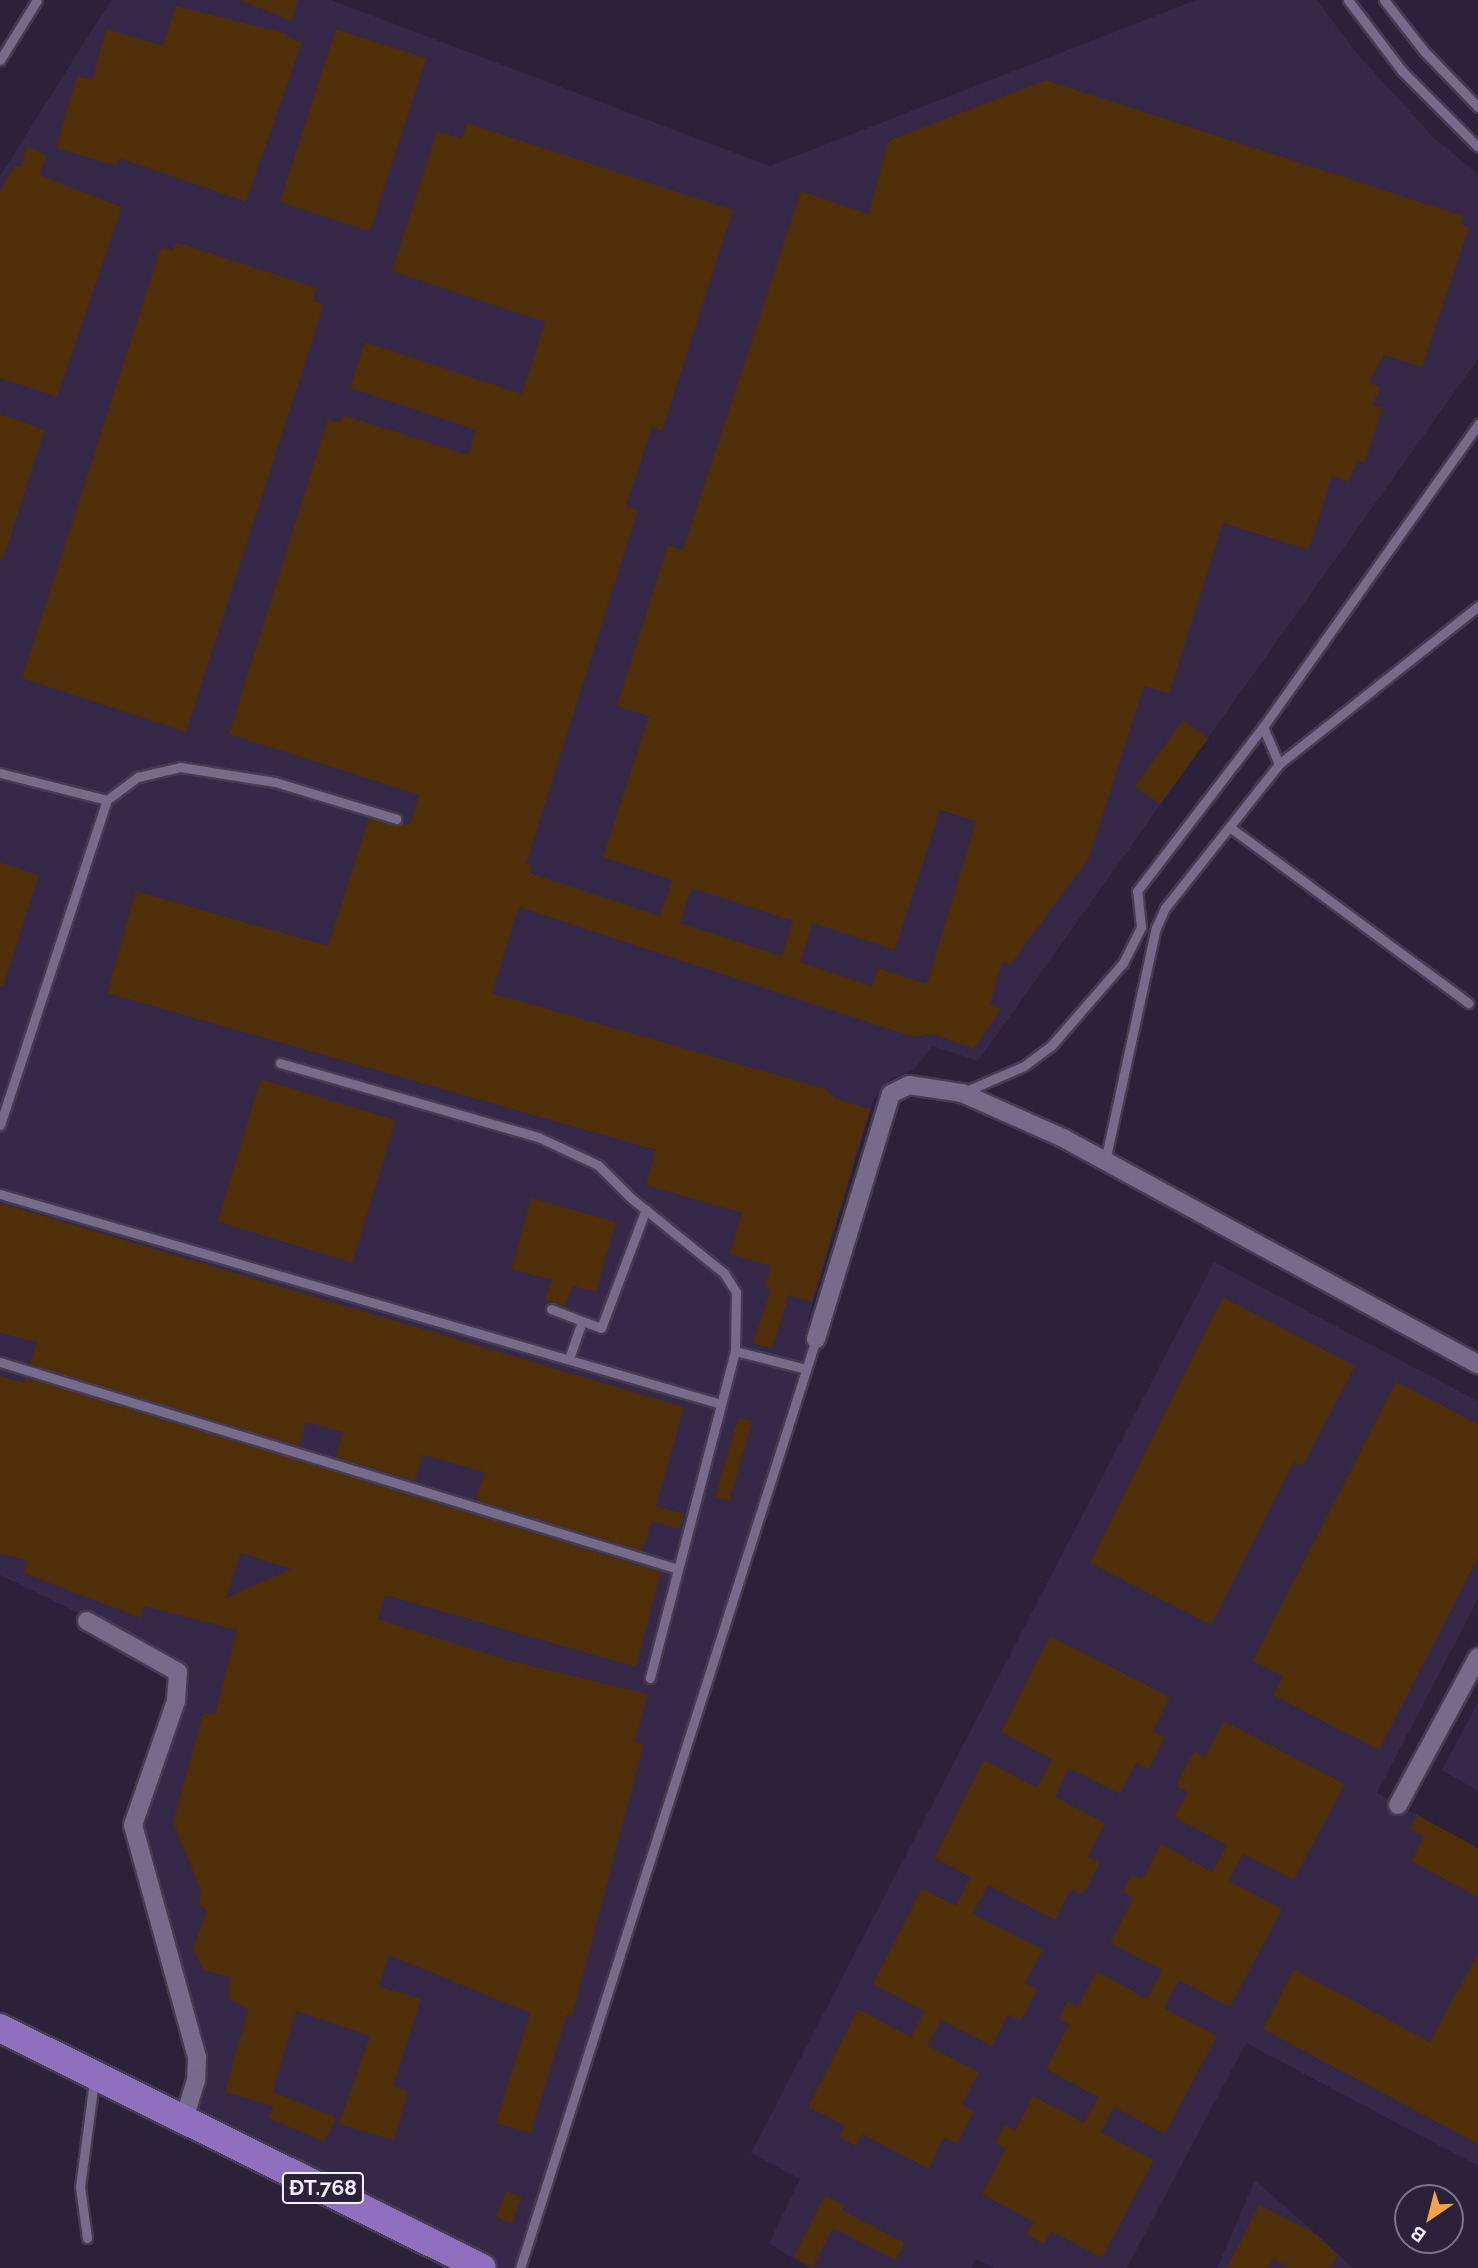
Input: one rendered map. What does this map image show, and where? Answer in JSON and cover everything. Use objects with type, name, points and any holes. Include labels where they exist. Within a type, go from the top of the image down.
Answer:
[{"type":"main road","name":"ĐT.768","points":[[0,2028],[482,2268]]},
{"type":"street","points":[[816,1339],[891,1094],[909,1086],[962,1093],[1105,1161],[1478,1364]]},
{"type":"street","points":[[87,1621],[178,1672],[176,1701],[133,1825],[197,2057],[196,2080],[173,2114]]},
{"type":"street","points":[[1398,1805],[1478,1657]]},
{"type":"lane","points":[[0,60],[37,0]]},
{"type":"lane","points":[[1348,0],[1402,71],[1478,147]]},
{"type":"lane","points":[[1384,0],[1424,51],[1478,107]]},
{"type":"lane","points":[[962,1093],[1024,1066],[1051,1046],[1123,963],[1141,927],[1137,891],[1263,727],[1478,424]]},
{"type":"lane","points":[[1105,1161],[1159,917],[1279,764],[1478,606]]},
{"type":"lane","points":[[1263,727],[1279,764]]},
{"type":"lane","points":[[0,1125],[107,800],[138,777],[180,767],[275,782],[397,819]]},
{"type":"lane","points":[[0,773],[107,800]]},
{"type":"lane","points":[[1231,828],[1468,1003]]},
{"type":"lane","points":[[280,1063],[538,1137],[598,1165],[646,1209],[724,1273],[736,1292],[738,1310],[735,1351],[650,1678]]},
{"type":"lane","points":[[0,1194],[721,1404]]},
{"type":"lane","points":[[551,1309],[601,1328],[646,1209]]},
{"type":"lane","points":[[569,1359],[582,1321]]},
{"type":"lane","points":[[520,2268],[816,1339]]},
{"type":"lane","points":[[735,1351],[806,1369]]},
{"type":"lane","points":[[0,1362],[678,1569]]},
{"type":"lane","points":[[87,2238],[80,2187],[103,2079]]},
{"type":"shaded area","points":[[111,0],[331,0],[770,166],[1196,0],[1317,0],[1355,51],[1434,138],[1478,174],[1478,359],[978,1061],[932,1046],[914,1070],[891,1079],[873,1101],[808,1319],[812,1353],[520,2268],[497,2268],[190,2114],[203,2057],[187,1981],[140,1823],[185,1670],[176,1660],[0,1575],[0,176]]},
{"type":"shaded area","points":[[1214,1262],[1478,1401],[1478,1599],[1377,1793],[1478,1848],[1478,2166],[1246,2043],[1127,2268],[994,2268],[976,2259],[971,2268],[809,2268],[769,2243],[800,2179],[751,2153]]},
{"type":"shaded area","points":[[1478,1702],[1478,1791],[1442,1770]]},
{"type":"shaded area","points":[[1255,2180],[1316,2234],[1353,2268],[1217,2268]]},
{"type":"building","points":[[240,0],[298,0],[292,21]]},
{"type":"building","points":[[176,6],[288,34],[287,37],[302,42],[246,202],[120,158],[117,166],[56,148],[77,76],[92,80],[107,29],[163,46]]},
{"type":"building","points":[[336,29],[426,58],[370,231],[280,202]]},
{"type":"building","points":[[1046,80],[1463,216],[1460,224],[1469,227],[1422,367],[1384,355],[1369,382],[1381,387],[1372,406],[1383,407],[1365,462],[1357,461],[1349,482],[1332,476],[1309,550],[1223,523],[1169,694],[1144,686],[1089,858],[1011,964],[1002,963],[990,1005],[1001,1009],[974,1049],[933,1034],[913,1037],[519,907],[492,993],[826,1089],[835,1098],[870,1109],[812,1302],[789,1295],[772,1349],[753,1343],[771,1289],[765,1287],[771,1266],[730,1254],[742,1213],[646,1185],[656,1150],[107,993],[136,891],[328,946],[369,818],[410,825],[419,795],[229,734],[328,419],[340,423],[343,415],[468,455],[476,430],[350,388],[365,342],[522,394],[545,322],[392,271],[437,131],[462,139],[467,123],[733,210],[662,431],[652,427],[626,506],[638,510],[526,864],[532,865],[530,873],[660,916],[672,880],[603,857],[649,716],[617,706],[668,545],[683,550],[801,191],[869,214],[888,141]],"holes":[[[940,810],[976,821],[927,984],[878,968],[872,986],[800,962],[813,923],[895,950]],[[691,888],[793,921],[782,956],[680,923]]]},
{"type":"building","points":[[27,146],[47,155],[39,175],[122,207],[57,397],[0,378],[0,192],[15,165],[21,167]]},
{"type":"building","points":[[176,242],[317,288],[313,301],[324,304],[186,732],[22,678],[161,247],[173,251]]},
{"type":"building","points":[[0,414],[45,430],[3,559],[0,559]]},
{"type":"building","points":[[1183,720],[1208,738],[1160,805],[1135,786]]},
{"type":"building","points":[[0,862],[39,875],[3,987],[0,986]]},
{"type":"building","points":[[261,1079],[396,1120],[352,1263],[217,1221]]},
{"type":"building","points":[[531,1198],[616,1222],[596,1292],[573,1286],[565,1306],[545,1299],[552,1280],[512,1269]]},
{"type":"building","points":[[0,1203],[684,1407],[656,1506],[684,1514],[679,1529],[652,1521],[643,1551],[476,1500],[484,1472],[423,1455],[415,1481],[336,1457],[343,1432],[306,1422],[299,1446],[30,1364],[37,1342],[0,1333]]},
{"type":"building","points":[[1223,1297],[1355,1366],[1303,1466],[1294,1462],[1211,1625],[1090,1563]]},
{"type":"building","points":[[0,1376],[24,1383],[26,1377],[661,1572],[636,1667],[385,1595],[378,1619],[507,1660],[648,1694],[635,1742],[644,1744],[572,2017],[567,2014],[531,2133],[496,2123],[530,2013],[389,1955],[379,1986],[421,1999],[393,2086],[408,2091],[394,2140],[339,2124],[370,2036],[296,2011],[273,2092],[336,2117],[325,2142],[268,2118],[273,2106],[225,2092],[248,2009],[228,1999],[230,1977],[203,1970],[193,1948],[207,1910],[199,1905],[201,1891],[173,1822],[204,1712],[215,1715],[237,1630],[144,1606],[141,1618],[24,1573],[27,1560],[0,1554]],"holes":[[[241,1553],[291,1569],[226,1598]]]},
{"type":"building","points":[[1396,1382],[1478,1424],[1478,1558],[1379,1750],[1273,1695],[1283,1676],[1253,1661]]},
{"type":"building","points":[[738,1417],[752,1421],[730,1501],[715,1497]]},
{"type":"building","points":[[1050,1636],[1170,1697],[1153,1731],[1165,1737],[1149,1769],[1136,1763],[1120,1794],[1069,1768],[1055,1797],[1105,1823],[1088,1857],[1100,1862],[1083,1895],[1071,1889],[1055,1920],[988,1885],[973,1914],[1043,1950],[1025,1983],[1037,1989],[1021,2021],[1008,2015],[992,2046],[941,2020],[928,2046],[979,2072],[962,2105],[974,2111],[957,2144],[944,2137],[929,2169],[862,2134],[856,2146],[839,2137],[845,2126],[808,2107],[858,2009],[911,2037],[924,2011],[873,1984],[922,1888],[956,1906],[971,1877],[934,1858],[984,1760],[1037,1788],[1052,1759],[1001,1732]]},
{"type":"building","points":[[1224,1721],[1345,1784],[1294,1880],[1243,1854],[1229,1881],[1282,1909],[1230,2007],[1179,1980],[1164,2008],[1217,2036],[1165,2134],[1114,2107],[1101,2132],[1154,2160],[1102,2258],[1051,2231],[1044,2244],[1027,2235],[1034,2222],[982,2194],[1006,2149],[995,2143],[1005,2125],[1015,2131],[1033,2096],[1084,2123],[1098,2097],[1046,2069],[1069,2024],[1059,2019],[1068,2001],[1078,2006],[1097,1971],[1147,1999],[1162,1970],[1110,1943],[1133,1898],[1123,1892],[1132,1874],[1142,1880],[1161,1844],[1212,1872],[1227,1845],[1174,1817],[1188,1792],[1176,1786],[1194,1751],[1205,1757]]},
{"type":"building","points":[[1417,1815],[1478,1848],[1478,1897],[1411,1861],[1424,1837],[1410,1829]]},
{"type":"building","points":[[1478,1953],[1478,2144],[1263,2029],[1294,1969],[1430,2042]]},
{"type":"building","points":[[506,2191],[522,2197],[512,2223],[496,2217]]},
{"type":"building","points":[[825,2195],[845,2205],[842,2210],[905,2243],[896,2260],[833,2228],[813,2267],[794,2257]]},
{"type":"building","points":[[1259,2205],[1316,2234],[1338,2255],[1331,2268],[1289,2268],[1273,2259],[1268,2268],[1227,2268]]}]
